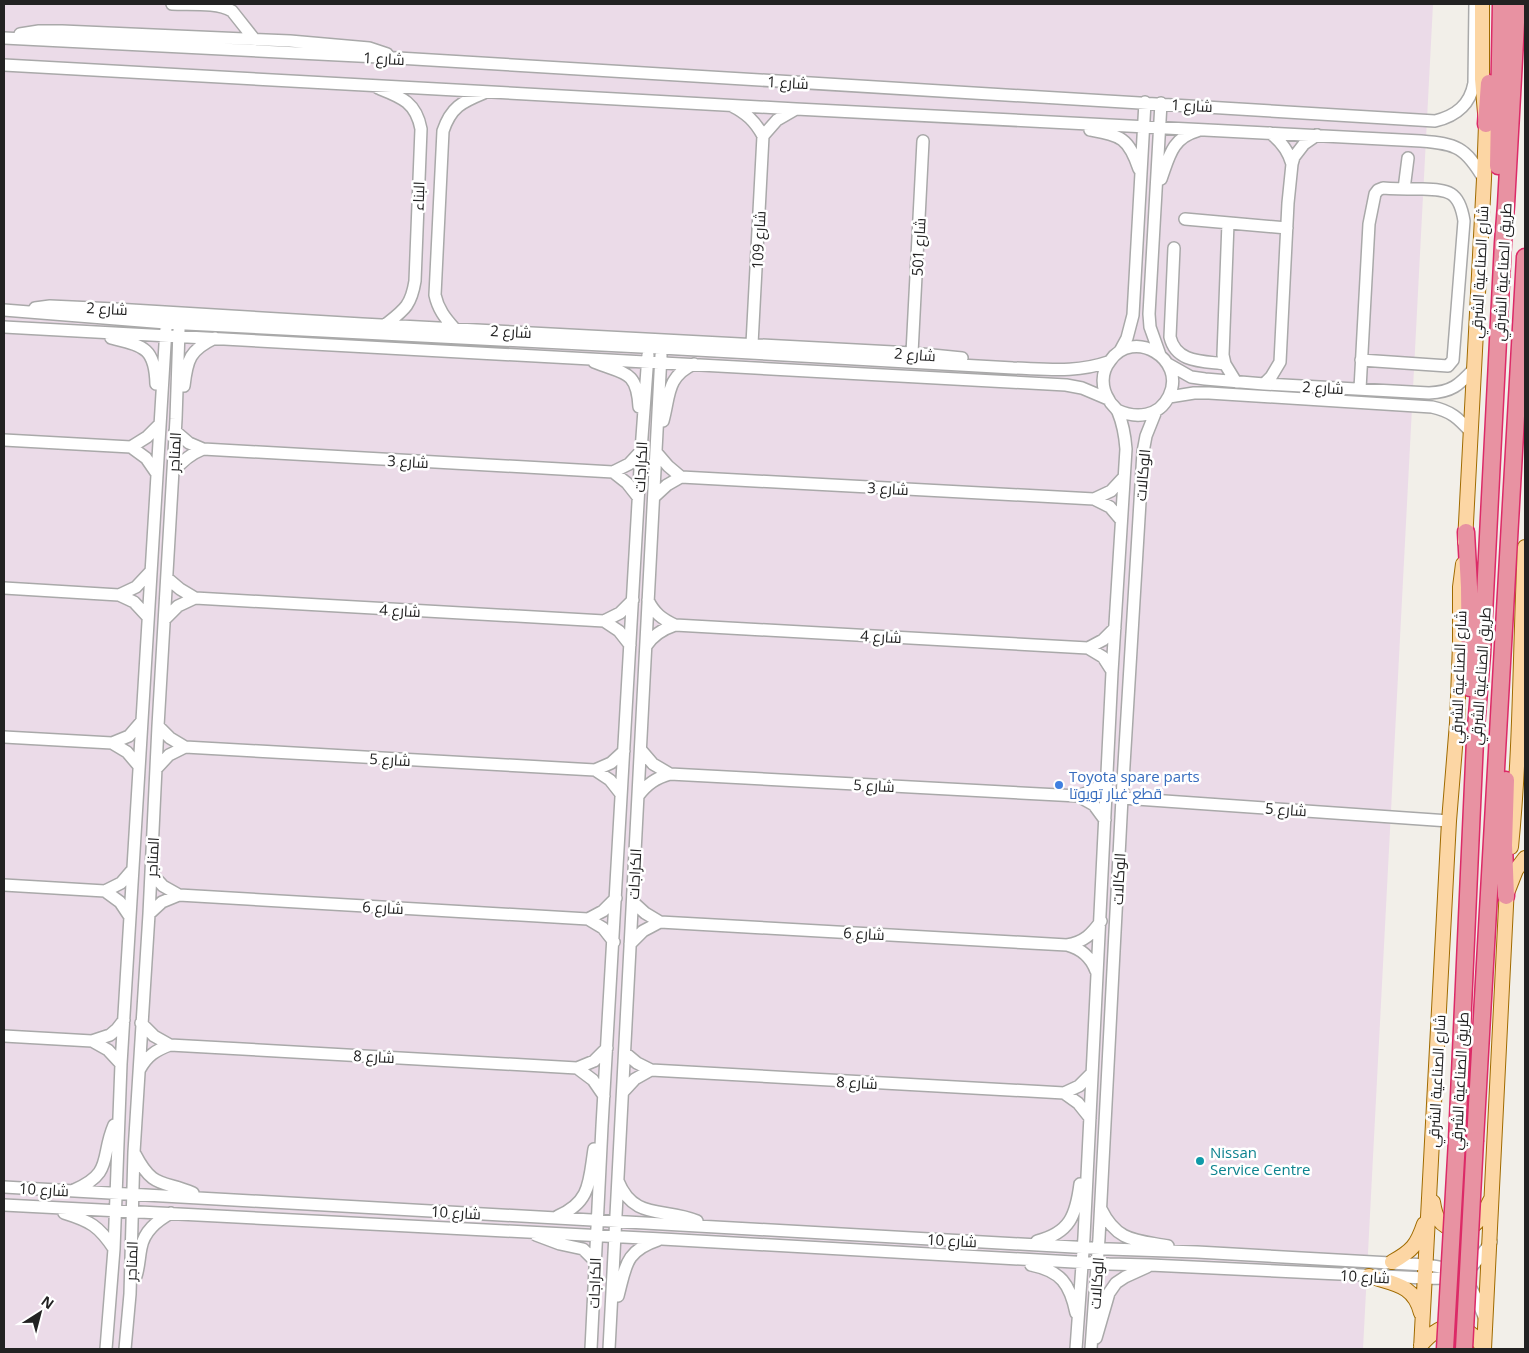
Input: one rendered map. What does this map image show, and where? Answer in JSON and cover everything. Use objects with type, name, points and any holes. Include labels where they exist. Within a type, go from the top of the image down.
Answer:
[{"type":"highway","points":[[1486,124],[1493,4]]},
{"type":"highway","points":[[1501,4],[1498,206],[1503,243]]},
{"type":"highway","name":"طريق الصناعية الشرقي","points":[[1446,1349],[1476,740],[1517,4]]},
{"type":"highway","name":"طريق الصناعية الشرقي","points":[[1464,1349],[1525,257]]},
{"type":"highway","points":[[1466,532],[1469,587],[1470,688],[1476,740]]},
{"type":"highway","points":[[1502,653],[1507,723],[1504,844],[1506,896]]},
{"type":"main road","name":"شارع الصناعية الشرقي","points":[[1421,1347],[1449,821],[1457,723],[1460,587],[1466,532],[1484,179],[1486,124],[1482,79],[1482,4]]},
{"type":"main road","points":[[1484,1349],[1491,1242],[1506,896],[1516,797],[1525,547]]},
{"type":"main road","points":[[1516,797],[1525,813]]},
{"type":"main road","points":[[1506,896],[1516,870],[1525,858]]},
{"type":"main road","points":[[1430,1178],[1434,1210],[1438,1219],[1444,1226],[1457,1230],[1467,1229],[1479,1220],[1493,1193]]},
{"type":"main road","points":[[1392,1262],[1408,1253],[1416,1245],[1429,1214]]},
{"type":"main road","points":[[1369,1276],[1399,1285],[1412,1292],[1418,1303],[1423,1323]]},
{"type":"main road","points":[[1421,1347],[1433,1333],[1442,1328],[1452,1326],[1462,1328],[1471,1333],[1484,1349]]},
{"type":"street","points":[[172,4],[227,8],[232,11],[255,40]]},
{"type":"street","name":"شارع 1","points":[[4,37],[1145,102],[1426,121],[1444,119],[1458,111],[1469,99],[1474,83],[1475,4]]},
{"type":"street","points":[[4,37],[39,31],[62,31],[255,40],[370,48],[398,58]]},
{"type":"street","name":"شارع 1","points":[[4,64],[796,109],[1396,139],[1445,144],[1462,150],[1471,158],[1484,179]]},
{"type":"street","name":"البناء","points":[[369,84],[406,101],[419,118],[421,129],[413,296],[401,313],[385,325]]},
{"type":"street","name":"البناء","points":[[454,328],[445,319],[437,305],[435,295],[443,131],[447,119],[453,110],[460,104],[488,91]]},
{"type":"street","points":[[1145,102],[1133,315],[1127,338],[1120,351],[1108,362],[1104,371],[1103,381],[1108,399],[1117,410],[1136,416],[1147,415],[1163,405],[1169,397],[1173,380],[1150,327],[1150,287],[1161,103]]},
{"type":"street","points":[[730,105],[750,117],[758,126],[763,136],[777,120],[796,109]]},
{"type":"street","points":[[1052,122],[1109,134],[1122,139],[1131,150],[1141,174]]},
{"type":"street","points":[[1157,193],[1178,141],[1185,135],[1205,129]]},
{"type":"street","points":[[1270,133],[1288,152],[1292,164]]},
{"type":"street","points":[[1264,384],[1271,377],[1280,362],[1292,164],[1294,157],[1302,146],[1317,135]]},
{"type":"street","name":"شارع 109","points":[[752,344],[763,136]]},
{"type":"street","points":[[1396,139],[1408,158]]},
{"type":"street","name":"شارع 501","points":[[912,353],[923,141]]},
{"type":"street","points":[[1404,189],[1408,158],[1421,141]]},
{"type":"street","points":[[1360,389],[1361,360],[1369,224],[1374,194],[1381,188],[1444,190],[1453,195],[1462,210],[1464,221],[1453,360],[1448,366],[1361,360]]},
{"type":"street","points":[[1185,219],[1287,228]]},
{"type":"street","points":[[1228,223],[1223,355],[1225,364],[1236,382]]},
{"type":"street","points":[[1174,248],[1171,289],[1171,344],[1188,359],[1225,364]]},
{"type":"street","points":[[1150,287],[1171,289]]},
{"type":"street","name":"شارع 2","points":[[6,310],[50,306],[96,308],[912,353],[983,361],[1013,368]]},
{"type":"street","name":"شارع 2","points":[[6,310],[179,324],[1013,368],[1069,370],[1084,369],[1108,362]]},
{"type":"street","name":"المناجر","points":[[105,1348],[114,1249],[120,1064],[166,323]]},
{"type":"street","name":"المناجر","points":[[125,1345],[130,1294],[134,1152],[176,419],[179,324]]},
{"type":"street","name":"شارع 2","points":[[4,327],[1066,386],[1082,388],[1108,399]]},
{"type":"street","name":"شارع 2","points":[[90,331],[101,336],[135,344],[147,351],[154,363],[156,390],[160,409]]},
{"type":"street","name":"المناجر","points":[[176,419],[183,393],[188,360],[198,348],[215,338]]},
{"type":"street","points":[[1120,351],[1130,347],[1141,347],[1151,349],[1164,359]]},
{"type":"street","name":"الكراجات","points":[[591,1349],[602,1126],[648,348]]},
{"type":"street","name":"الكراجات","points":[[609,1349],[662,348]]},
{"type":"street","name":"شارع 2","points":[[583,358],[622,371],[634,381],[639,395],[639,410],[643,427]]},
{"type":"street","name":"شارع 2","points":[[1164,359],[1190,377],[1264,384],[1429,393],[1449,390],[1458,385],[1474,369]]},
{"type":"street","name":"الكراجات","points":[[657,439],[662,426],[668,393],[673,381],[683,370],[694,364]]},
{"type":"street","name":"شارع 2","points":[[1169,397],[1209,393],[1432,407],[1446,410],[1456,416],[1471,432]]},
{"type":"street","name":"الوكالات","points":[[1076,1349],[1084,1247],[1112,672],[1126,449],[1124,430],[1117,410]]},
{"type":"street","name":"الوكالات","points":[[1091,1349],[1143,452],[1146,436],[1156,411]]},
{"type":"street","points":[[131,447],[147,437],[160,424]]},
{"type":"street","name":"شارع 3","points":[[175,431],[189,443],[204,449],[613,472]]},
{"type":"street","points":[[4,440],[131,447],[146,458],[157,474]]},
{"type":"street","points":[[173,472],[180,462],[204,449]]},
{"type":"street","points":[[638,497],[627,483],[613,472],[629,464],[641,451]]},
{"type":"street","points":[[654,497],[667,485],[681,477],[656,452]]},
{"type":"street","name":"شارع 3","points":[[681,477],[1094,499]]},
{"type":"street","points":[[1094,499],[1111,491],[1124,477]]},
{"type":"street","points":[[1094,499],[1110,507],[1121,520]]},
{"type":"street","points":[[119,595],[136,587],[151,571]]},
{"type":"street","points":[[167,578],[195,598]]},
{"type":"street","points":[[4,588],[119,595],[134,602],[148,616]]},
{"type":"street","points":[[165,619],[178,606],[195,598]]},
{"type":"street","name":"شارع 4","points":[[195,598],[604,621]]},
{"type":"street","points":[[630,645],[619,631],[604,621],[620,613],[633,600]]},
{"type":"street","points":[[648,600],[652,608],[659,615],[675,625]]},
{"type":"street","points":[[646,646],[658,633],[675,625]]},
{"type":"street","name":"شارع 4","points":[[675,625],[1088,648]]},
{"type":"street","points":[[1088,648],[1103,640],[1115,628]]},
{"type":"street","points":[[1088,648],[1103,657],[1112,672]]},
{"type":"street","points":[[4,738],[112,743],[129,736],[142,722]]},
{"type":"street","points":[[158,726],[170,738],[185,747]]},
{"type":"street","points":[[112,743],[127,752],[138,765]]},
{"type":"street","points":[[156,768],[169,755],[185,747]]},
{"type":"street","name":"شارع 5","points":[[185,747],[595,770]]},
{"type":"street","points":[[640,750],[653,764],[670,774]]},
{"type":"street","points":[[595,770],[611,763],[624,751]]},
{"type":"street","points":[[595,770],[610,780],[621,794]]},
{"type":"street","name":"شارع 5","points":[[638,796],[652,782],[670,774],[1078,796]]},
{"type":"street","points":[[1078,796],[1094,790],[1107,778]]},
{"type":"street","points":[[1078,796],[1094,806],[1105,820]]},
{"type":"street","name":"شارع 5","points":[[1122,798],[1449,821]]},
{"type":"street","points":[[4,885],[105,891],[122,883],[133,868]]},
{"type":"street","points":[[151,873],[163,886],[179,895]]},
{"type":"street","points":[[105,891],[120,902],[130,917]]},
{"type":"street","points":[[149,914],[162,902],[179,895]]},
{"type":"street","name":"شارع 6","points":[[179,895],[588,919]]},
{"type":"street","points":[[588,919],[603,911],[616,898]]},
{"type":"street","points":[[633,902],[645,913],[660,922]]},
{"type":"street","points":[[588,919],[603,928],[614,942]]},
{"type":"street","name":"شارع 6","points":[[1068,945],[1083,940],[1090,935],[1101,921]]},
{"type":"street","points":[[630,944],[643,931],[660,922]]},
{"type":"street","name":"شارع 6","points":[[660,922],[1068,945],[1076,948],[1089,958],[1097,974]]},
{"type":"street","points":[[4,1036],[92,1041],[110,1035],[124,1020]]},
{"type":"street","points":[[141,1023],[154,1036],[170,1045]]},
{"type":"street","points":[[92,1041],[108,1050],[120,1064]]},
{"type":"street","points":[[140,1069],[152,1053],[170,1045]]},
{"type":"street","name":"شارع 8","points":[[170,1045],[577,1068]]},
{"type":"street","points":[[577,1068],[594,1061],[607,1048]]},
{"type":"street","name":"شارع 8","points":[[625,1052],[637,1063],[651,1070],[1064,1094]]},
{"type":"street","points":[[577,1068],[593,1080],[604,1096]]},
{"type":"street","points":[[623,1092],[635,1079],[651,1070]]},
{"type":"street","points":[[1090,1118],[1078,1103],[1064,1094],[1079,1086],[1092,1073]]},
{"type":"street","name":"المناجر","points":[[73,1191],[87,1185],[95,1178],[105,1164],[111,1132],[118,1115]]},
{"type":"street","name":"الكراجات","points":[[556,1217],[577,1206],[585,1194],[595,1146],[602,1126]]},
{"type":"street","name":"الوكالات","points":[[1022,1244],[1048,1238],[1058,1233],[1068,1224],[1076,1208],[1081,1168],[1088,1143]]},
{"type":"street","name":"شارع 10","points":[[134,1152],[142,1167],[154,1179],[162,1184],[188,1191],[204,1198]]},
{"type":"street","name":"شارع 10","points":[[618,1181],[622,1192],[636,1206],[680,1215],[708,1226]]},
{"type":"street","name":"شارع 10","points":[[4,1187],[1022,1244],[1392,1262],[1452,1278],[1460,1275]]},
{"type":"street","name":"شارع 10","points":[[4,1206],[171,1213],[1369,1276],[1426,1272]]},
{"type":"street","name":"شارع 10","points":[[1100,1207],[1109,1224],[1121,1235],[1197,1252]]},
{"type":"street","name":"شارع 10","points":[[46,1208],[89,1222],[97,1227],[114,1249]]},
{"type":"street","name":"المناجر","points":[[130,1294],[144,1238],[155,1224],[171,1213]]},
{"type":"street","name":"شارع 10","points":[[528,1232],[583,1250],[595,1261]]},
{"type":"street","name":"الكراجات","points":[[612,1309],[629,1259],[640,1248],[662,1239]]},
{"type":"street","points":[[1486,1320],[1472,1290],[1460,1275],[1491,1242]]},
{"type":"street","name":"شارع 10","points":[[1000,1258],[1054,1272],[1068,1288],[1073,1298],[1078,1326]]},
{"type":"street","name":"الوكالات","points":[[1091,1349],[1102,1321],[1109,1293],[1116,1283],[1150,1265]]},
{"type":"street","points":[[125,1345],[134,1349]]},
{"type":"shaded area","points":[[4,4],[1433,4],[1363,1349],[4,1349]]},
{"type":"place","name":"Toyota spare parts قطع غيار تويوتا","points":[[1059,785]]},
{"type":"place","name":"Nissan Service Centre","points":[[1200,1161]]}]
